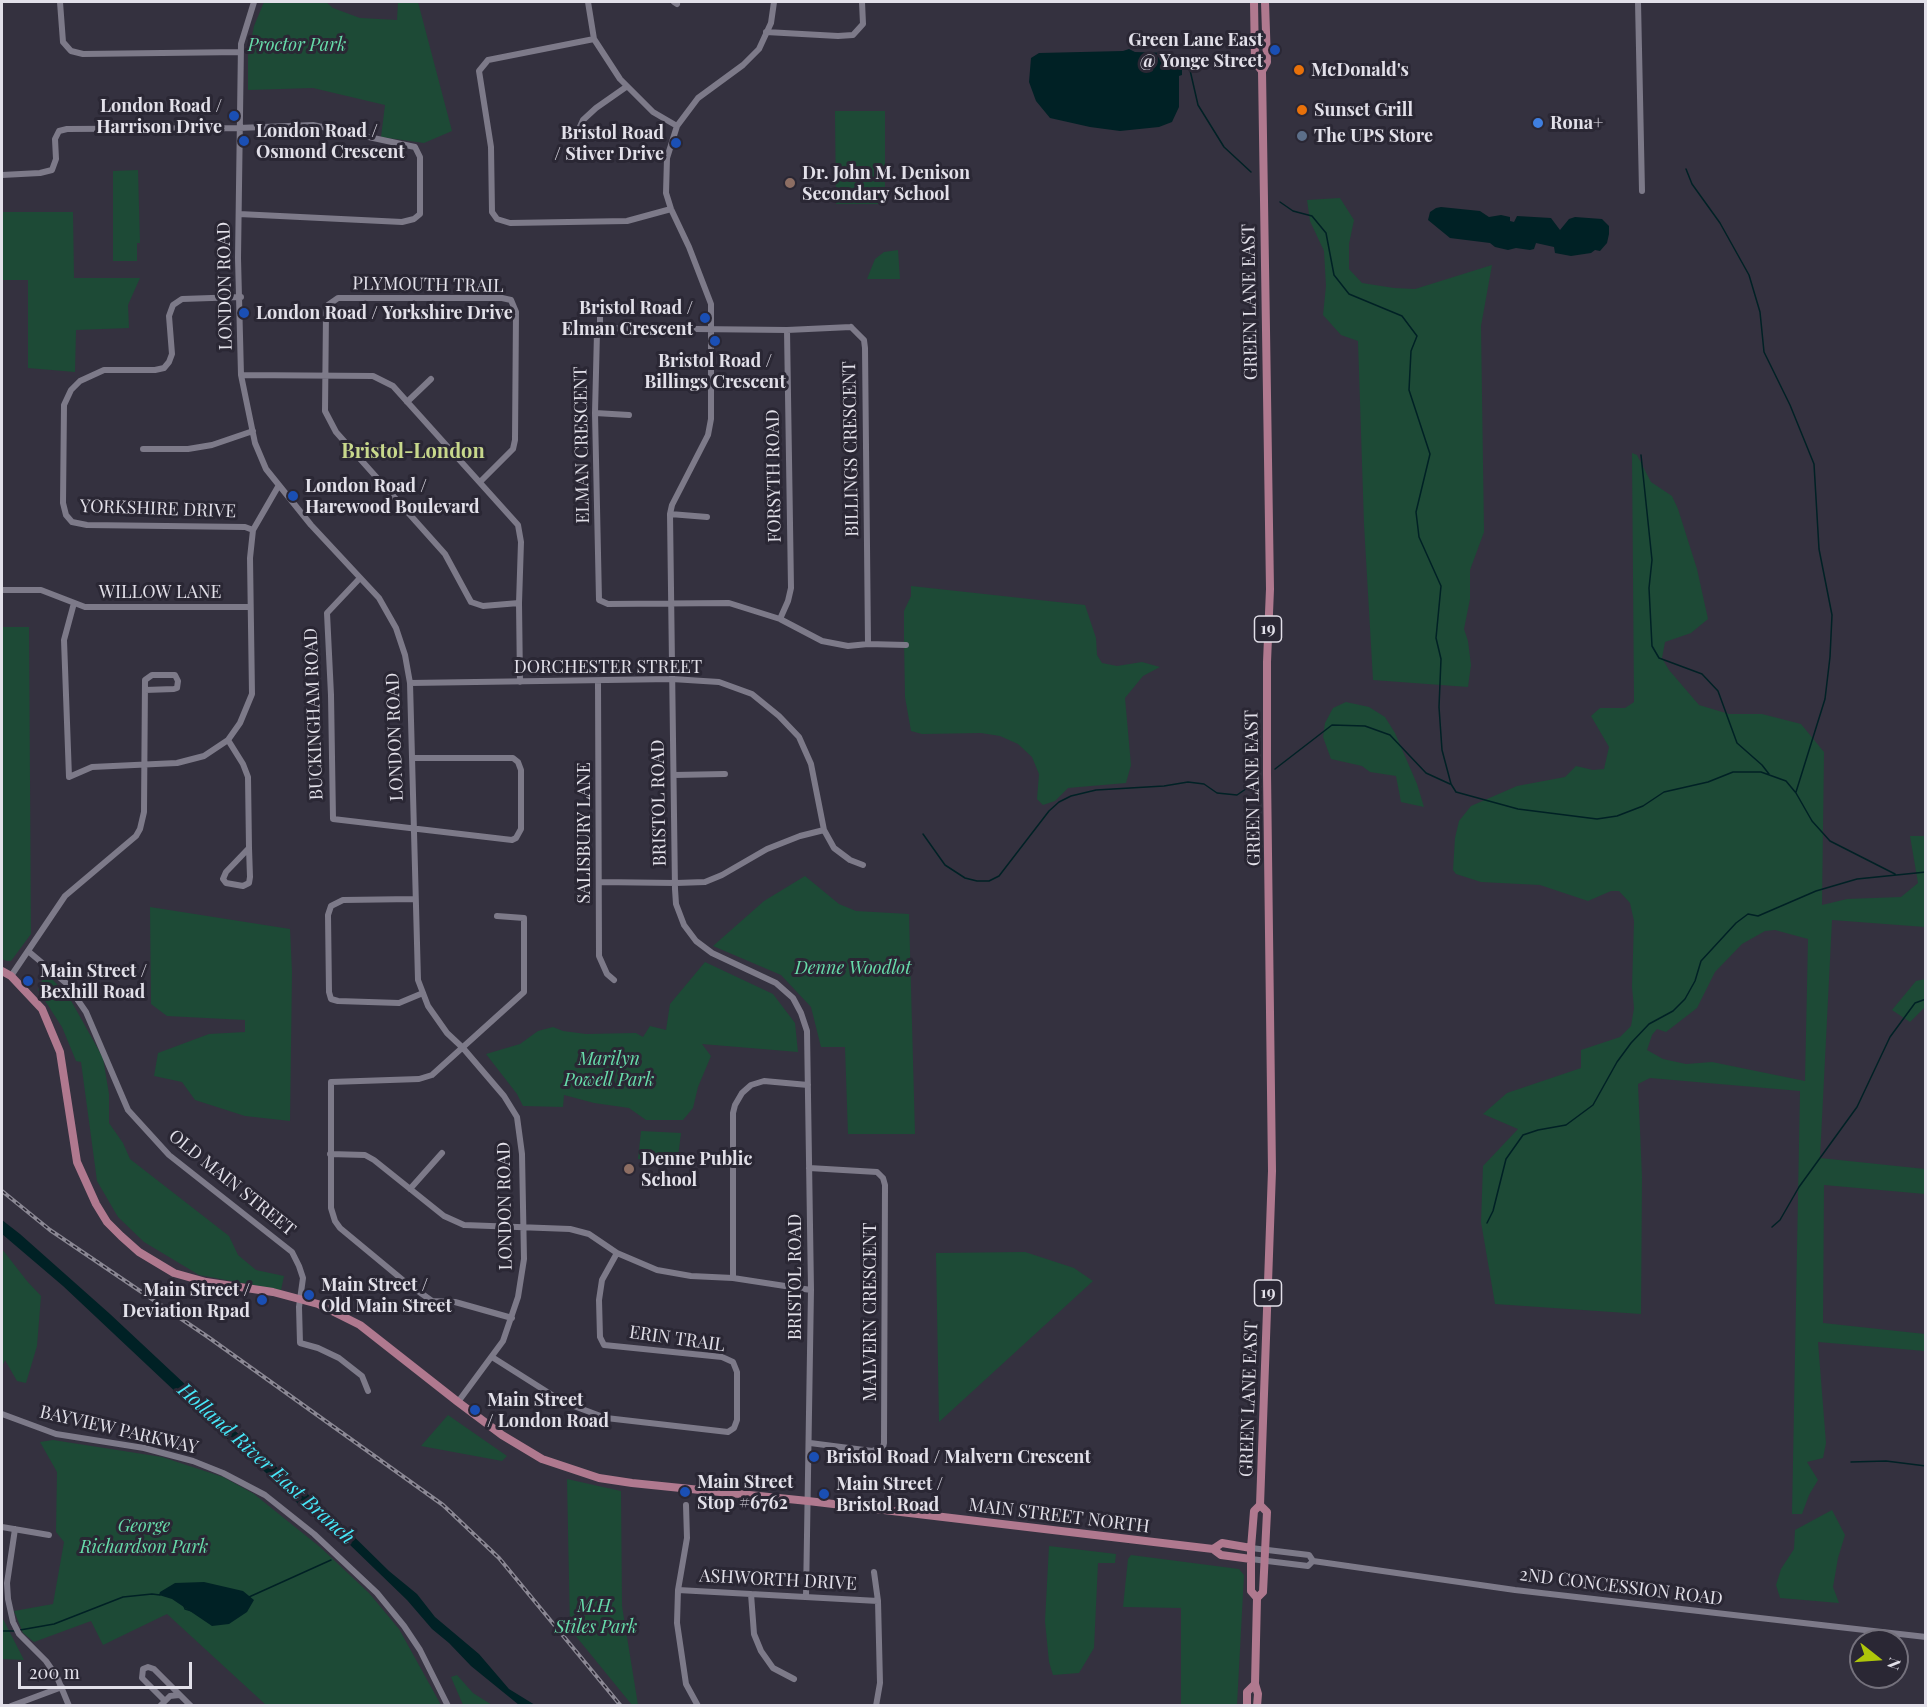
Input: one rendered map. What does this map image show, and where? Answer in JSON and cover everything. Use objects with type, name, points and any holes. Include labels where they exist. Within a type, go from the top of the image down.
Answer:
[{"type":"main road","name":"GREEN LANE EAST","points":[[1254,2],[1255,62],[1262,70]]},
{"type":"main road","name":"GREEN LANE EAST","points":[[1257,1706],[1258,1694],[1255,1684],[1257,1598],[1251,1591],[1251,1548],[1254,1511],[1260,1504],[1272,1171],[1267,774],[1267,662],[1270,589],[1262,70],[1267,62],[1265,2]]},
{"type":"main road","name":"MAIN STREET NORTH","points":[[2,971],[11,976],[42,1009],[60,1052],[77,1162],[91,1196],[108,1222],[140,1252],[174,1273],[206,1282],[273,1292],[318,1304],[360,1325],[502,1435],[542,1459],[599,1478],[632,1483],[808,1501],[1213,1549],[1221,1555],[1251,1559]]},
{"type":"main road","name":"GREEN LANE EAST","points":[[1257,1598],[1263,1592],[1267,1512],[1260,1504]]},
{"type":"main road","name":"MAIN STREET NORTH","points":[[1213,1549],[1222,1543],[1251,1548]]},
{"type":"main road","name":"GREEN LANE EAST","points":[[1247,1706],[1247,1692],[1255,1684]]},
{"type":"street","points":[[60,2],[63,42],[71,51],[83,54],[241,52]]},
{"type":"street","name":"LONDON ROAD","points":[[254,2],[241,44],[238,128],[241,375],[252,431],[266,469],[311,525],[379,598],[396,628],[405,656],[410,683],[414,899],[418,980],[428,1006],[447,1034],[463,1048],[504,1096],[517,1117],[522,1154],[524,1259],[518,1297],[503,1341],[458,1402]]},
{"type":"street","points":[[588,2],[594,39],[626,87],[652,112],[677,126]]},
{"type":"street","name":"BRISTOL ROAD","points":[[774,2],[771,23],[759,49],[698,98],[677,126],[667,158],[666,193],[711,303],[711,419],[708,435],[672,505],[670,514],[675,884],[676,904],[684,925],[696,941],[712,953],[776,983],[793,998],[807,1031],[811,1290],[806,1597]]},
{"type":"street","points":[[766,32],[853,35],[863,24],[862,2]]},
{"type":"street","points":[[1638,2],[1642,191]]},
{"type":"street","points":[[594,39],[488,60],[479,71],[490,147],[492,212],[497,219],[510,223],[627,222],[671,209]]},
{"type":"street","points":[[577,133],[583,120],[626,87]]},
{"type":"street","points":[[2,175],[52,170],[56,159],[55,139],[59,131],[67,129],[313,126],[415,147],[420,157],[420,214],[414,219],[402,222],[239,214]]},
{"type":"street","name":"YORKSHIRE DRIVE","points":[[240,297],[182,299],[173,305],[169,316],[172,354],[170,363],[164,368],[104,370],[80,381],[70,390],[64,405],[63,503],[66,515],[72,522],[87,525],[244,527],[253,530]]},
{"type":"street","name":"PLYMOUTH TRAIL","points":[[326,376],[326,313],[328,305],[338,298],[502,298],[511,300],[516,312],[515,440],[513,449],[480,482]]},
{"type":"street","name":"ELMAN CRESCENT","points":[[600,304],[595,413],[599,600],[608,604],[671,603]]},
{"type":"street","name":"BILLINGS CRESCENT","points":[[710,330],[851,327],[864,340],[868,644]]},
{"type":"street","points":[[600,328],[710,330]]},
{"type":"street","name":"FORSYTH ROAD","points":[[780,619],[791,588],[787,330]]},
{"type":"street","points":[[241,375],[373,376],[393,386],[518,525],[521,542],[520,681]]},
{"type":"street","points":[[326,376],[325,411],[336,432],[445,554],[471,602],[483,606],[519,603]]},
{"type":"street","points":[[407,402],[431,379]]},
{"type":"street","points":[[595,413],[629,415]]},
{"type":"street","points":[[143,449],[188,449],[212,445],[252,431]]},
{"type":"street","points":[[74,603],[64,640],[69,777],[83,769],[191,760],[204,756],[228,740],[240,723],[252,694],[250,558],[253,530],[279,485]]},
{"type":"street","points":[[670,514],[707,517]]},
{"type":"street","name":"BUCKINGHAM ROAD","points":[[360,578],[327,613],[333,819],[413,828]]},
{"type":"street","name":"WILLOW LANE","points":[[2,590],[41,590],[85,607],[250,607]]},
{"type":"street","points":[[671,603],[729,603],[780,619],[822,642],[848,646],[906,645]]},
{"type":"street","points":[[11,976],[65,896],[136,836],[140,830],[144,812],[145,680],[152,675],[175,675],[178,681],[177,688],[174,689],[145,690]]},
{"type":"street","name":"DORCHESTER STREET","points":[[410,683],[672,680],[719,682],[752,694],[779,716],[799,737],[811,764],[824,830]]},
{"type":"street","name":"SALISBURY LANE","points":[[598,681],[599,956],[607,974],[615,980]]},
{"type":"street","points":[[228,740],[248,777],[250,876],[249,883],[243,886],[226,883],[223,879],[226,872],[249,848]]},
{"type":"street","points":[[413,758],[513,758],[518,762],[521,770],[521,829],[516,838],[512,840],[413,828]]},
{"type":"street","points":[[674,775],[725,774]]},
{"type":"street","points":[[599,882],[675,884],[705,882],[766,849],[824,830],[834,848],[863,866]]},
{"type":"street","points":[[414,899],[343,900],[331,906],[328,915],[329,992],[331,999],[338,1001],[399,1003],[423,993]]},
{"type":"street","points":[[496,916],[524,918],[524,992],[438,1071],[425,1078],[331,1082],[331,1208],[340,1228],[431,1304],[455,1302],[512,1318]]},
{"type":"street","name":"OLD MAIN STREET","points":[[28,951],[66,982],[86,1012],[128,1110],[170,1155],[292,1252],[303,1278],[300,1299],[300,1343],[339,1358],[362,1376],[368,1391]]},
{"type":"street","points":[[733,1278],[732,1113],[735,1105],[742,1093],[751,1085],[764,1081],[808,1085]]},
{"type":"street","points":[[410,1189],[442,1153]]},
{"type":"street","points":[[330,1154],[364,1155],[374,1160],[444,1216],[464,1225],[570,1229],[589,1234],[617,1253],[657,1270],[691,1276],[733,1278],[811,1290]]},
{"type":"street","name":"MALVERN CRESCENT","points":[[809,1168],[877,1172],[883,1178],[885,1185],[883,1447],[872,1451],[810,1443]]},
{"type":"street","name":"ERIN TRAIL","points":[[492,1357],[563,1402],[606,1418],[728,1432],[734,1428],[737,1372],[733,1362],[722,1357],[604,1345],[600,1337],[599,1300],[602,1280],[617,1253]]},
{"type":"street","name":"BAYVIEW PARKWAY","points":[[2,1414],[56,1434],[144,1448],[193,1461],[223,1473],[265,1495],[314,1534],[377,1593],[420,1650],[448,1706]]},
{"type":"street","points":[[686,1505],[687,1538],[678,1590],[677,1623],[686,1684],[698,1706]]},
{"type":"street","points":[[2,1527],[49,1535]]},
{"type":"street","points":[[15,1529],[7,1583],[13,1622],[20,1634],[46,1661],[62,1687],[69,1706]]},
{"type":"street","name":"2ND CONCESSION ROAD","points":[[1251,1548],[1309,1555],[1313,1561],[1515,1590],[1926,1637]]},
{"type":"street","points":[[1251,1559],[1263,1562]]},
{"type":"street","name":"2ND CONCESSION ROAD","points":[[1263,1562],[1308,1566],[1313,1561]]},
{"type":"street","points":[[874,1572],[878,1601],[880,1683],[876,1706]]},
{"type":"street","name":"ASHWORTH DRIVE","points":[[678,1590],[878,1601]]},
{"type":"street","points":[[752,1594],[754,1634],[761,1651],[773,1668],[794,1679]]},
{"type":"street","points":[[178,1695],[170,1696],[162,1703],[142,1678],[143,1669],[148,1667],[154,1669],[191,1706]]},
{"type":"street","points":[[11,1706],[62,1687]]},
{"type":"green space","name":"Proctor Park","points":[[264,2],[326,2],[333,8],[360,18],[397,20],[398,2],[418,2],[452,131],[424,143],[381,137],[385,105],[313,88],[248,90],[248,56],[254,26]]},
{"type":"green space","points":[[835,111],[885,111],[885,204],[836,204]]},
{"type":"green space","points":[[138,170],[140,243],[137,243],[137,261],[113,261],[113,171]]},
{"type":"green space","points":[[1340,198],[1354,220],[1349,244],[1349,269],[1362,283],[1415,289],[1492,265],[1481,326],[1484,532],[1470,570],[1470,599],[1464,629],[1471,665],[1468,687],[1373,680],[1364,524],[1358,341],[1341,335],[1323,315],[1326,286],[1324,251],[1310,221],[1307,200]]},
{"type":"green space","points":[[2,212],[73,212],[74,278],[140,278],[128,305],[129,328],[76,330],[75,372],[28,368],[28,280],[2,280]]},
{"type":"green space","points":[[898,250],[900,279],[867,279],[875,259],[884,252]]},
{"type":"green space","points":[[1632,453],[1637,455],[1651,482],[1672,496],[1678,509],[1697,569],[1708,619],[1691,633],[1665,642],[1662,658],[1669,670],[1699,705],[1729,714],[1762,714],[1801,724],[1824,752],[1822,905],[1847,899],[1901,897],[1918,883],[1910,836],[1925,836],[1925,927],[1832,920],[1820,1158],[1925,1169],[1925,1194],[1824,1185],[1823,1323],[1925,1334],[1925,1351],[1818,1342],[1826,1443],[1823,1458],[1807,1462],[1818,1480],[1802,1514],[1792,1514],[1800,1091],[1650,1078],[1638,1084],[1642,1177],[1641,1314],[1495,1304],[1481,1222],[1483,1166],[1518,1129],[1483,1114],[1507,1093],[1581,1068],[1581,1050],[1620,1037],[1631,1026],[1634,1008],[1632,987],[1634,921],[1630,903],[1619,891],[1611,891],[1588,901],[1540,885],[1481,882],[1456,874],[1453,870],[1455,838],[1459,821],[1471,806],[1517,786],[1565,777],[1576,766],[1593,770],[1604,769],[1609,747],[1591,716],[1600,708],[1625,708],[1634,702]],"holes":[[[1775,930],[1808,939],[1805,1081],[1712,1062],[1686,1064],[1663,1059],[1647,1050],[1652,1035],[1657,1029],[1666,1032],[1697,1008],[1715,972],[1742,944],[1765,931]]]},
{"type":"green space","points":[[911,586],[1085,605],[1096,638],[1097,655],[1102,663],[1117,666],[1142,662],[1160,667],[1143,676],[1125,698],[1131,765],[1126,783],[1068,788],[1055,801],[1043,805],[1037,799],[1039,774],[1032,757],[1018,744],[1000,736],[981,733],[922,734],[911,731],[905,697],[904,611],[911,596]]},
{"type":"green space","points":[[2,627],[29,627],[31,934],[11,961],[2,959]]},
{"type":"green space","points":[[1346,702],[1369,707],[1385,717],[1395,733],[1417,784],[1424,807],[1401,802],[1396,776],[1370,772],[1362,766],[1331,759],[1323,737],[1325,723],[1333,708]]},
{"type":"green space","name":"Denne Woodlot","points":[[805,876],[839,904],[856,911],[909,914],[915,1134],[848,1134],[845,1047],[821,1047],[811,1007],[781,975],[713,946],[764,901]]},
{"type":"green space","points":[[150,907],[290,929],[292,972],[290,1121],[245,1116],[195,1100],[182,1082],[154,1076],[158,1053],[209,1034],[245,1032],[245,1020],[167,1016],[151,1004]]},
{"type":"green space","name":"Marilyn Powell Park","points":[[705,962],[773,994],[795,1023],[798,1052],[702,1044],[711,1056],[698,1087],[693,1108],[683,1120],[646,1120],[629,1108],[594,1103],[564,1095],[563,1107],[523,1106],[517,1094],[486,1054],[520,1044],[538,1031],[553,1027],[563,1031],[586,1034],[636,1033],[643,1037],[650,1026],[666,1030],[670,1004]]},
{"type":"green space","points":[[43,978],[51,978],[69,997],[103,1058],[109,1094],[109,1123],[123,1143],[130,1159],[229,1236],[238,1255],[256,1270],[284,1276],[281,1290],[199,1275],[144,1242],[118,1217],[97,1181],[81,1062],[76,1061],[62,1027],[38,990]]},
{"type":"green space","points":[[1925,979],[1925,1007],[1910,1022],[1892,1010],[1916,981]]},
{"type":"green space","points":[[641,1131],[681,1133],[677,1165],[638,1159]]},
{"type":"green space","points":[[2,1249],[41,1296],[37,1346],[26,1383],[17,1381],[5,1360],[2,1367]]},
{"type":"green space","points":[[1025,1252],[1074,1268],[1093,1281],[939,1422],[936,1253]]},
{"type":"green space","points":[[448,1415],[507,1456],[502,1461],[421,1446]]},
{"type":"green space","name":"George Richardson Park","points":[[53,1440],[162,1457],[223,1477],[254,1494],[320,1547],[369,1593],[399,1629],[441,1705],[266,1705],[167,1614],[103,1645],[91,1621],[34,1642],[23,1633],[14,1611],[53,1604],[64,1542],[56,1532],[57,1472],[40,1442]]},
{"type":"green space","name":"M.H. Stiles Park","points":[[567,1479],[621,1491],[622,1606],[638,1705],[632,1705],[570,1629]]},
{"type":"green space","points":[[1832,1510],[1845,1535],[1833,1587],[1839,1603],[1780,1598],[1776,1585],[1781,1569],[1794,1549],[1795,1530]]},
{"type":"green space","points":[[1049,1546],[1116,1554],[1115,1563],[1098,1563],[1094,1648],[1079,1673],[1053,1675],[1049,1662],[1045,1621]]},
{"type":"green space","points":[[1131,1555],[1239,1569],[1244,1575],[1237,1705],[1181,1705],[1181,1608],[1123,1607],[1128,1559]]},
{"type":"green space","points":[[2,1617],[24,1660],[2,1659]]},
{"type":"green space","points":[[457,1675],[473,1693],[492,1705],[463,1705],[451,1677]]},
{"type":"water","points":[[1129,49],[1135,52],[1171,53],[1173,63],[1182,67],[1182,75],[1179,76],[1179,107],[1172,122],[1159,127],[1120,131],[1090,127],[1050,118],[1036,101],[1029,82],[1031,58],[1039,53]]},
{"type":"water","points":[[1441,207],[1480,211],[1489,217],[1501,215],[1510,217],[1510,221],[1514,222],[1517,216],[1551,218],[1560,230],[1569,219],[1575,217],[1602,219],[1609,226],[1609,234],[1607,243],[1600,251],[1595,250],[1591,253],[1571,256],[1555,253],[1554,247],[1536,243],[1534,249],[1530,250],[1516,248],[1508,250],[1495,247],[1490,243],[1450,238],[1428,220],[1430,212]]},
{"type":"water","name":"Holland River East Branch","points":[[2,1220],[110,1314],[234,1430],[333,1516],[389,1571],[417,1594],[435,1617],[479,1654],[509,1689],[535,1705],[519,1705],[471,1666],[348,1543],[300,1506],[63,1286],[2,1234]]},
{"type":"water","points":[[204,1582],[243,1591],[254,1600],[247,1612],[229,1624],[212,1626],[172,1599],[159,1595],[175,1583]]},
{"type":"waterway","points":[[1180,62],[1190,70],[1198,105],[1224,147],[1251,172]]},
{"type":"waterway","points":[[1686,169],[1692,184],[1720,223],[1749,275],[1760,312],[1764,352],[1790,405],[1814,464],[1819,549],[1832,615],[1830,657],[1825,699],[1796,792]]},
{"type":"waterway","points":[[1280,202],[1293,211],[1312,216],[1326,233],[1334,275],[1349,294],[1402,316],[1417,336],[1411,351],[1409,390],[1430,454],[1416,512],[1419,537],[1441,586],[1436,638],[1441,659],[1439,707],[1442,750],[1451,784],[1456,792],[1518,809],[1597,819],[1617,816],[1643,806],[1664,792],[1708,782],[1733,772],[1761,772],[1786,781],[1796,793],[1812,821],[1830,841],[1895,874]]},
{"type":"waterway","points":[[1641,455],[1652,560],[1649,588],[1652,646],[1659,658],[1702,674],[1718,691],[1737,743],[1769,774]]},
{"type":"waterway","points":[[1275,769],[1332,725],[1365,726],[1390,735],[1426,773],[1450,784]]},
{"type":"waterway","points":[[923,834],[945,865],[965,878],[989,881],[999,876],[1049,811],[1059,802],[1071,796],[1096,790],[1164,786],[1188,782],[1204,784],[1217,793],[1237,795],[1259,780]]},
{"type":"waterway","points":[[1487,1223],[1493,1211],[1506,1159],[1523,1135],[1566,1125],[1593,1105],[1617,1062],[1631,1043],[1649,1024],[1673,1011],[1685,999],[1695,981],[1701,961],[1736,923],[1748,914],[1758,916],[1816,891],[1857,879],[1926,872]]},
{"type":"waterway","points":[[1772,1227],[1780,1220],[1799,1187],[1857,1107],[1890,1037],[1915,1003],[1926,999]]},
{"type":"waterway","points":[[1851,1462],[1886,1461],[1926,1466]]},
{"type":"waterway","points":[[249,1597],[331,1560]]},
{"type":"waterway","points":[[20,1630],[54,1624],[123,1597],[160,1595]]},
{"type":"waterway","points":[[184,1606],[185,1609],[192,1611]]},
{"type":"waterway","points":[[2,1631],[16,1631]]},
{"type":"railway","points":[[2,1191],[50,1230],[208,1337],[443,1505],[499,1558],[621,1706]]},
{"type":"place","name":"Green Lane East @ Yonge Street","points":[[1275,50]]},
{"type":"place","name":"McDonald's","points":[[1299,70]]},
{"type":"place","name":"Sunset Grill","points":[[1302,110]]},
{"type":"place","name":"London Road / Harrison Drive","points":[[234,116]]},
{"type":"place","name":"Rona+","points":[[1538,123]]},
{"type":"place","name":"The UPS Store","points":[[1302,136]]},
{"type":"place","name":"London Road / Osmond Crescent","points":[[244,141]]},
{"type":"place","name":"Bristol Road / Stiver Drive","points":[[676,143]]},
{"type":"place","name":"Dr. John M. Denison Secondary School","points":[[790,183]]},
{"type":"place","name":"London Road / Yorkshire Drive","points":[[244,313]]},
{"type":"place","name":"Bristol Road / Elman Crescent","points":[[705,318]]},
{"type":"place","name":"Bristol Road / Billings Crescent","points":[[715,341]]},
{"type":"place","name":"London Road / Harewood Boulevard","points":[[293,496]]},
{"type":"place","name":"Main Street / Bexhill Road","points":[[28,981]]},
{"type":"place","name":"Denne Public School","points":[[629,1169]]},
{"type":"place","name":"Main Street / Old Main Street","points":[[309,1295]]},
{"type":"place","name":"Main Street / Deviation Rpad","points":[[262,1300]]},
{"type":"place","name":"Main Street / London Road","points":[[475,1410]]},
{"type":"place","name":"Bristol Road / Malvern Crescent","points":[[814,1457]]},
{"type":"place","name":"Main Street Stop #6762","points":[[685,1492]]},
{"type":"place","name":"Main Street / Bristol Road","points":[[824,1494]]},
{"type":"district","name":"Bristol-London","points":[[413,452]]}]
